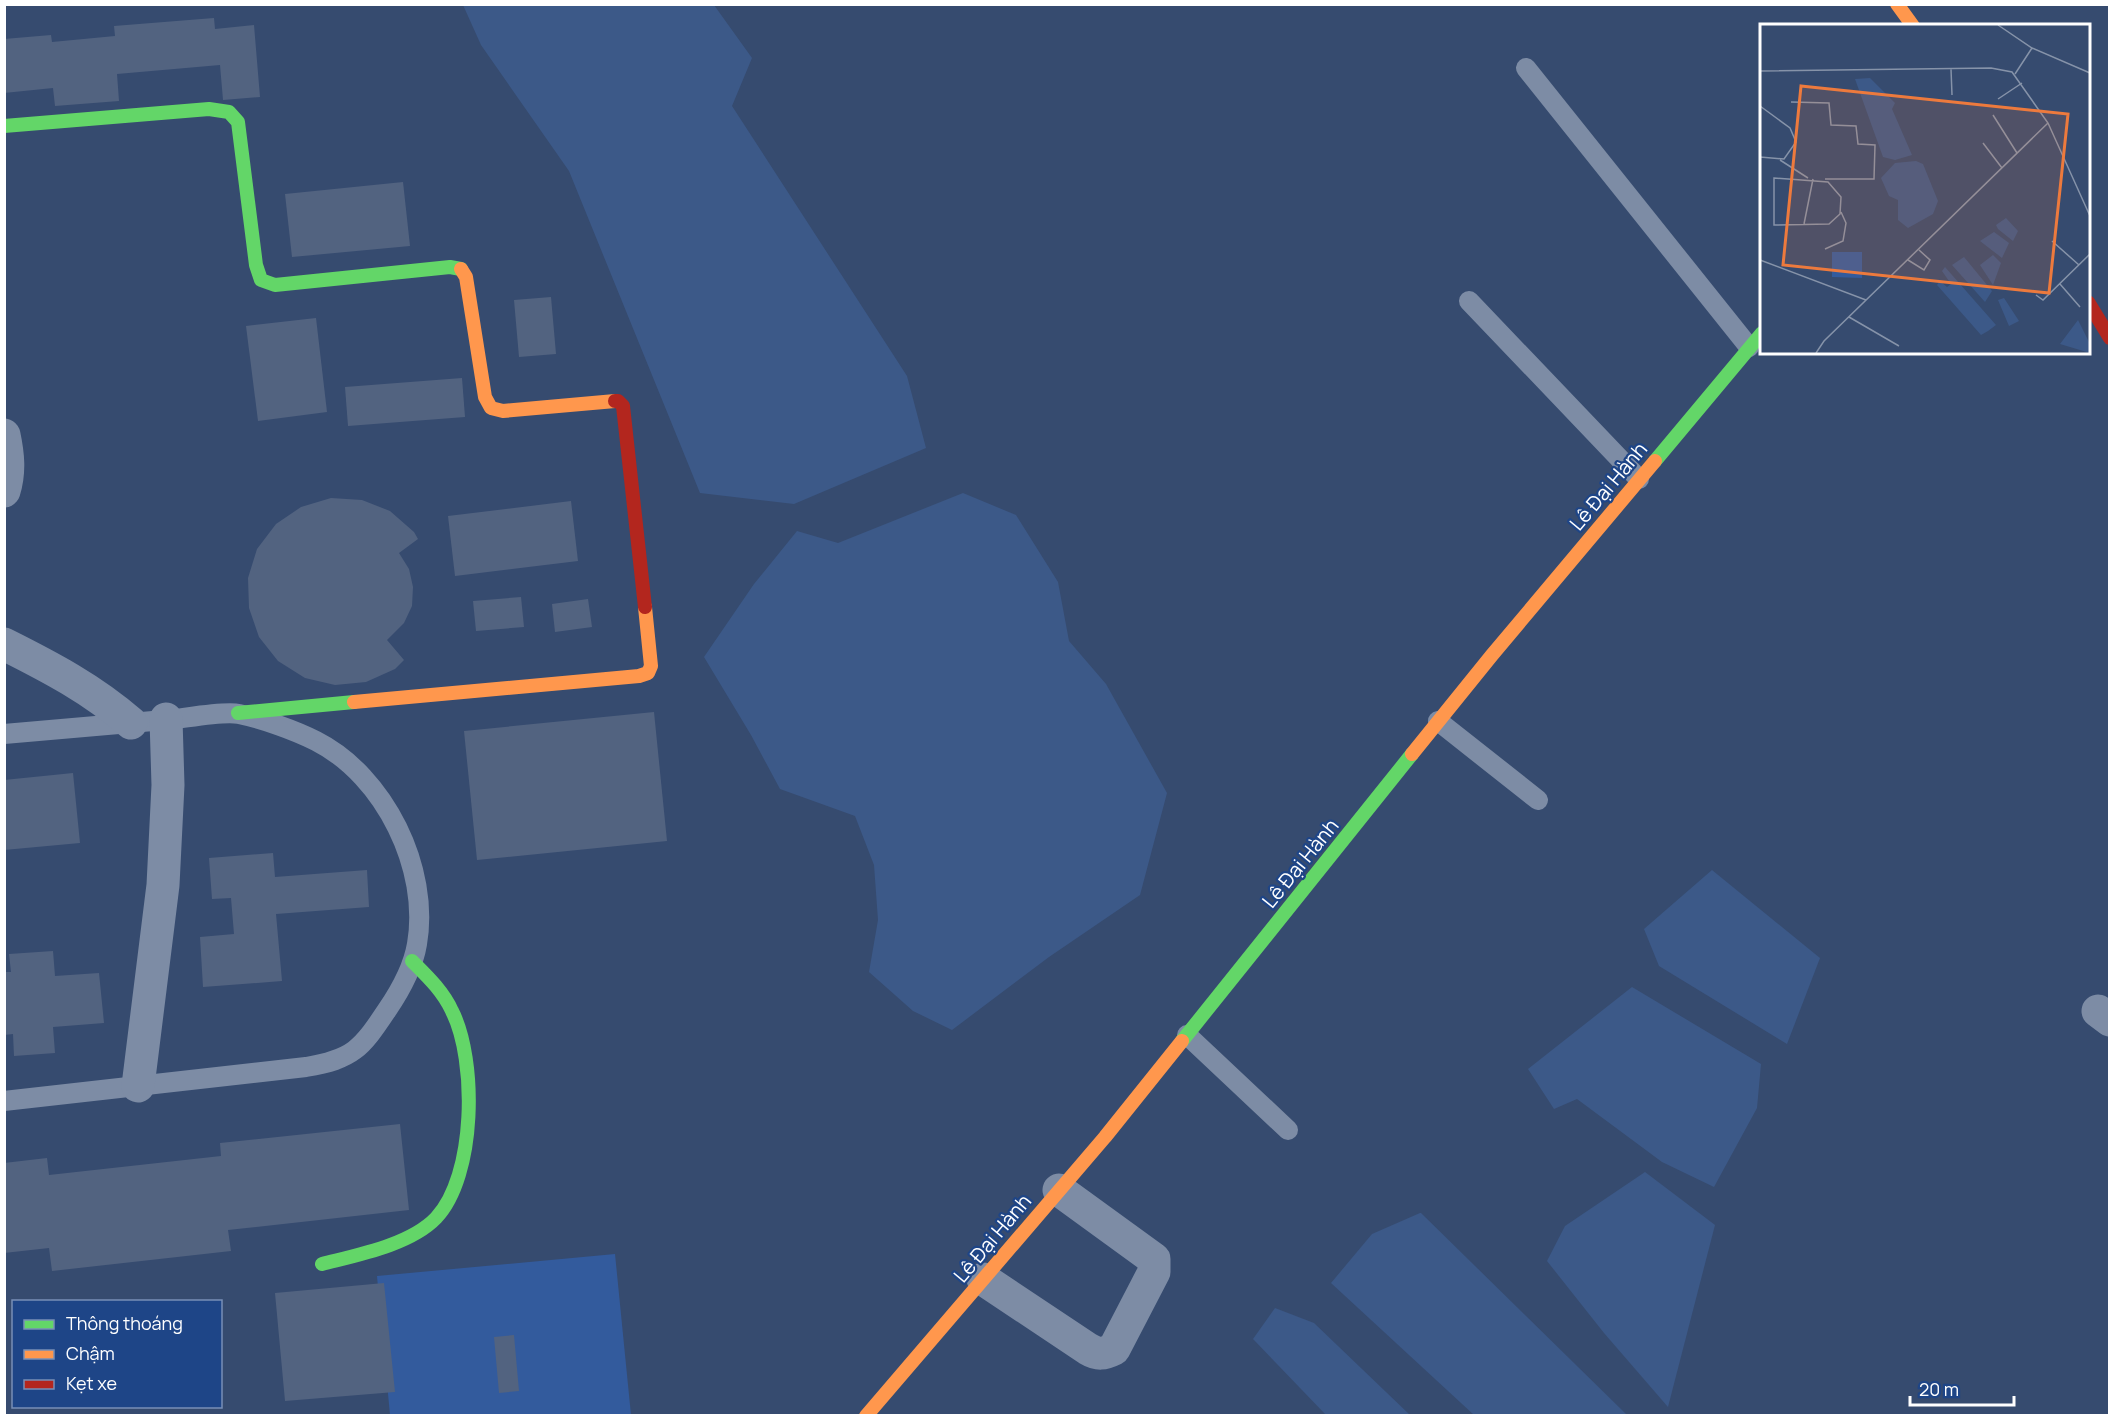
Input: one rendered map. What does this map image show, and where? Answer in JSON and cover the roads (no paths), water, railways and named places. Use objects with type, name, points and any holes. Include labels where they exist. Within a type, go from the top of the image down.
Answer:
[{"type":"street","points":[[1897,4],[1911,24]]},
{"type":"street","points":[[4,126],[209,108],[229,112],[238,122],[256,265],[261,280],[275,285],[450,267],[461,268],[466,277],[485,397],[491,408],[503,411],[613,401],[618,401],[623,406],[650,657],[648,673],[627,677],[237,713]]},
{"type":"street","points":[[2090,305],[2109,338]]},
{"type":"street","name":"Lê Đại Hành","points":[[866,1416],[1059,1190],[1187,1035],[1438,721],[1755,340]]},
{"type":"street","points":[[4,435],[9,463],[8,481],[4,491]]},
{"type":"street","points":[[4,644],[89,689],[131,723]]},
{"type":"street","points":[[138,1086],[163,885],[168,785],[166,719]]},
{"type":"street","points":[[322,1264],[383,1248],[434,1220],[447,1206],[457,1182],[462,1156],[467,1098],[462,1040],[456,1018],[447,1000],[412,961]]},
{"type":"street","points":[[983,1279],[1097,1354],[1114,1348],[1154,1272],[1154,1259],[1059,1190]]},
{"type":"lane","points":[[1526,68],[1755,340]]},
{"type":"lane","points":[[1469,301],[1639,480]]},
{"type":"lane","points":[[4,734],[237,713],[316,741],[334,752],[362,778],[385,807],[403,838],[412,867],[419,926],[417,946],[408,973],[374,1029],[352,1054],[329,1063],[306,1067],[4,1101]]},
{"type":"lane","points":[[1438,721],[1538,800]]},
{"type":"lane","points":[[1187,1035],[1288,1130]]}]
